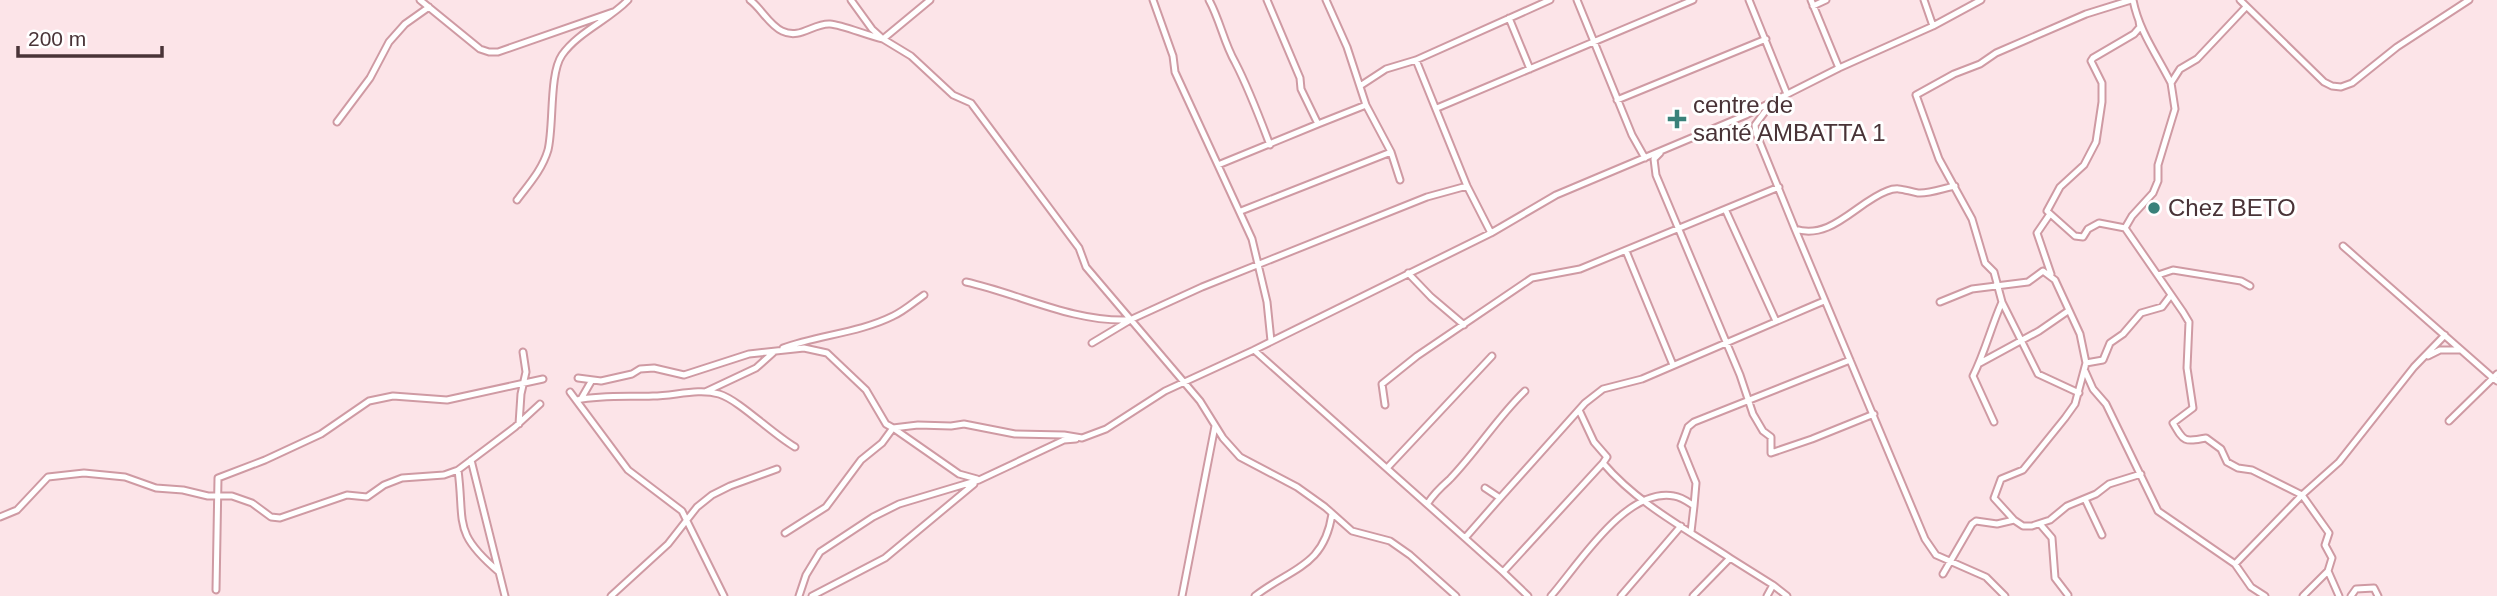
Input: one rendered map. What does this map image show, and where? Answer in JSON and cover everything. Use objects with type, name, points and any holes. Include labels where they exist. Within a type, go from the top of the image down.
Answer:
[{"type":"street","points":[[420,0],[480,49],[489,52],[498,52],[619,9]]},
{"type":"street","points":[[517,200],[539,171],[547,151],[556,73],[562,54],[628,0]]},
{"type":"street","points":[[750,0],[775,26],[786,32],[800,33],[819,25],[831,24],[883,39]]},
{"type":"street","points":[[851,0],[872,29],[883,39],[911,56],[953,95],[971,103],[1079,248],[1086,267],[1200,401],[1215,426],[1240,457],[1297,488],[1352,531],[1390,541],[1456,596]]},
{"type":"street","points":[[883,39],[930,0]]},
{"type":"street","points":[[1153,0],[1173,55],[1175,72],[1241,211],[1260,264],[1271,341]]},
{"type":"street","points":[[1209,0],[1219,19],[1234,62],[1248,86],[1270,145]]},
{"type":"street","points":[[1267,0],[1300,78],[1300,89],[1318,124]]},
{"type":"street","points":[[1360,86],[1386,69],[1416,60],[1550,0]]},
{"type":"street","points":[[1577,0],[1632,135],[1645,158]]},
{"type":"street","points":[[1437,108],[1693,0]]},
{"type":"street","points":[[1749,0],[1787,94]]},
{"type":"street","points":[[1826,0],[1812,3],[1839,68]]},
{"type":"street","points":[[1923,0],[1933,26]]},
{"type":"street","points":[[799,596],[806,575],[820,552],[848,531],[900,504],[979,480],[1064,440],[1082,438],[1106,429],[1165,391],[1491,233],[1556,194],[1665,150],[1772,102],[1839,68],[1933,26],[1981,0]]},
{"type":"street","points":[[2079,393],[2038,374],[2003,302],[1994,272],[1986,263],[1972,219],[1939,159],[1916,95],[1954,74],[1980,64],[1996,53],[2086,14],[2132,0],[2150,48],[2159,58],[2171,83],[2175,108],[2158,165],[2158,181],[2153,193],[2125,228]]},
{"type":"street","points":[[2240,0],[2324,82],[2341,87],[2352,83],[2397,47],[2469,0]]},
{"type":"street","points":[[1329,2],[1366,105],[1391,152],[1392,162],[1400,180]]},
{"type":"street","points":[[337,122],[370,78],[389,42],[405,24],[429,7]]},
{"type":"street","points":[[2171,83],[2180,69],[2197,59],[2246,7]]},
{"type":"street","points":[[1509,18],[1530,69]]},
{"type":"street","points":[[2139,21],[2140,27],[2134,34],[2091,61],[2102,83],[2096,142],[2084,165],[2060,187],[2047,211],[2075,236],[2083,237],[2088,229],[2099,223],[2125,228],[2189,323],[2187,368],[2193,408],[2173,423],[2182,438],[2188,441],[2206,438],[2221,449],[2227,462],[2238,468],[2252,470],[2302,495],[2329,533],[2325,545],[2332,558],[2328,572],[2302,596]]},
{"type":"street","points":[[1618,100],[1766,39]]},
{"type":"street","points":[[1416,60],[1467,186],[1491,233]]},
{"type":"street","points":[[1772,102],[1755,125],[1756,133],[1925,539],[1937,555],[1986,577],[2005,596]]},
{"type":"street","points":[[1218,165],[1366,105]]},
{"type":"street","points":[[1665,150],[1654,159],[1656,175],[1760,427],[1771,437],[1771,453],[1874,414]]},
{"type":"street","points":[[1241,211],[1391,152]]},
{"type":"street","points":[[1091,343],[1132,319],[1202,287],[1427,197],[1467,186]]},
{"type":"street","points":[[1795,229],[1806,233],[1836,224],[1885,191],[1900,187],[1920,193],[1955,186]]},
{"type":"street","points":[[1385,405],[1382,384],[1417,356],[1532,278],[1580,269],[1779,187]]},
{"type":"street","points":[[1726,211],[1776,321]]},
{"type":"street","points":[[2050,214],[2037,233],[2051,277]]},
{"type":"street","points":[[2343,246],[2496,377],[2449,421]]},
{"type":"street","points":[[1626,251],[1673,365]]},
{"type":"street","points":[[2158,275],[2173,270],[2241,281],[2250,286]]},
{"type":"street","points":[[1940,302],[1972,289],[2028,282],[2043,271],[2055,280],[2080,334],[2093,389],[2106,404],[2158,511],[2235,564],[2251,587],[2265,596]]},
{"type":"street","points":[[1408,272],[1431,297],[1464,325]]},
{"type":"street","points":[[966,282],[1048,305],[1073,315],[1111,320],[1132,319]]},
{"type":"street","points":[[705,392],[757,368],[774,351],[807,339],[864,327],[893,316],[924,295]]},
{"type":"street","points":[[2086,366],[2103,360],[2109,343],[2123,334],[2141,313],[2162,307],[2171,295]]},
{"type":"street","points":[[1465,538],[1578,410],[1603,389],[1642,379],[1824,301]]},
{"type":"street","points":[[1994,422],[1973,376],[2003,302]]},
{"type":"street","points":[[1979,364],[2068,312]]},
{"type":"street","points":[[2235,564],[2302,495],[2339,462],[2414,367],[2445,335]]},
{"type":"street","points":[[579,378],[601,381],[632,374],[640,369],[654,368],[684,375],[749,354],[804,348],[827,353],[866,390],[886,424],[959,474],[979,480]]},
{"type":"street","points":[[2414,367],[2434,352],[2450,348],[2463,350]]},
{"type":"street","points":[[1254,350],[1388,467],[1528,596]]},
{"type":"street","points":[[519,424],[522,385],[526,372],[523,352]]},
{"type":"street","points":[[1388,467],[1492,356]]},
{"type":"street","points":[[1692,532],[1696,483],[1681,446],[1682,437],[1688,427],[1694,422],[1850,360]]},
{"type":"street","points":[[2086,366],[2075,404],[2023,470],[2001,479],[1994,498],[2023,526],[2040,524],[2109,484],[2141,474]]},
{"type":"street","points":[[216,590],[218,478],[321,434],[369,401],[393,396],[447,400],[543,379]]},
{"type":"street","points":[[579,400],[592,380]]},
{"type":"street","points":[[1428,503],[1503,412],[1525,391]]},
{"type":"street","points":[[569,392],[579,400],[628,470],[675,503],[686,519],[723,596]]},
{"type":"street","points":[[579,400],[598,396],[705,392],[720,394],[778,438],[795,447]]},
{"type":"street","points":[[0,517],[17,510],[46,478],[76,474],[125,477],[150,487],[183,489],[241,499],[271,517],[280,517],[347,495],[367,497],[384,485],[402,478],[444,475],[458,470],[519,424],[540,404]]},
{"type":"street","points":[[1503,572],[1607,457],[1594,442],[1578,410]]},
{"type":"street","points":[[785,533],[826,507],[861,460],[882,443],[893,428],[964,424],[1015,433],[1082,438]]},
{"type":"street","points":[[1181,596],[1215,426]]},
{"type":"street","points":[[471,460],[505,596]]},
{"type":"street","points":[[1603,463],[1621,485],[1643,501],[1787,596]]},
{"type":"street","points":[[611,596],[668,544],[697,507],[721,491],[777,469]]},
{"type":"street","points":[[458,470],[465,535],[477,553],[499,572]]},
{"type":"street","points":[[812,596],[885,558],[979,480]]},
{"type":"street","points":[[1485,488],[1500,498]]},
{"type":"street","points":[[1551,596],[1614,521],[1643,501],[1671,495],[1694,506]]},
{"type":"street","points":[[2085,499],[2102,535]]},
{"type":"street","points":[[1255,596],[1305,565],[1325,541],[1332,514]]},
{"type":"street","points":[[1943,574],[1976,520],[1997,524],[2014,520]]},
{"type":"street","points":[[2040,524],[2052,538],[2055,578],[2068,595]]},
{"type":"street","points":[[1621,596],[1681,526]]},
{"type":"street","points":[[1693,596],[1730,558]]},
{"type":"street","points":[[2328,572],[2339,596]]},
{"type":"street","points":[[1767,596],[1773,585]]},
{"type":"street","points":[[2351,596],[2356,589],[2374,588],[2378,596]]},
{"type":"place","name":"centre de santé AMBATTA 1","points":[[1677,119]]},
{"type":"place","name":"Chez BETO","points":[[2154,208]]}]
